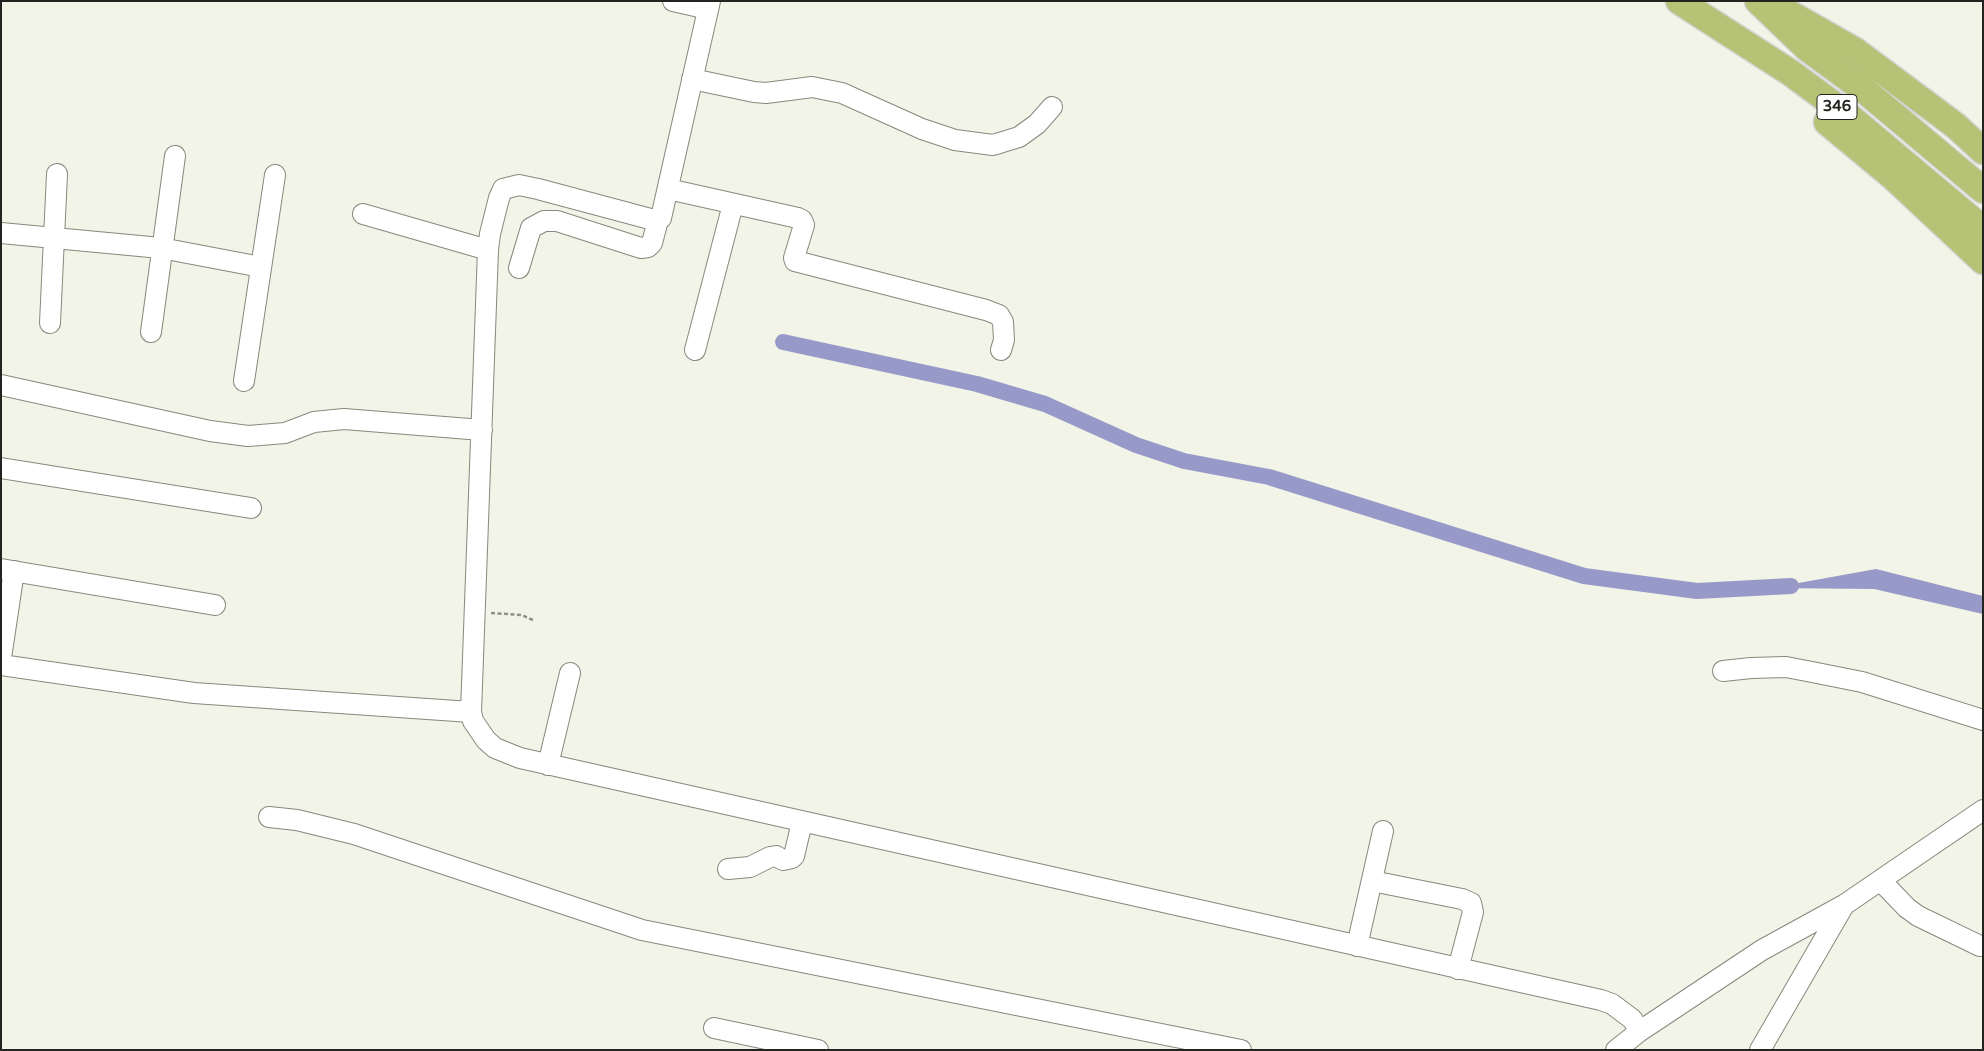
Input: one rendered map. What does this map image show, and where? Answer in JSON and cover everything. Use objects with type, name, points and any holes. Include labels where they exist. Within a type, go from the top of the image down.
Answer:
[{"type":"main road","name":"346","points":[[1678,1],[1791,73],[1845,113],[1983,229]]},
{"type":"main road","name":"346","points":[[1758,1],[1807,48],[1871,96],[1983,190]]},
{"type":"main road","points":[[1768,1],[1854,50],[1956,126],[1983,151]]},
{"type":"main road","points":[[1702,16],[1892,176],[1983,261]]},
{"type":"street","points":[[519,268],[531,228],[544,221],[557,221],[642,248],[648,247],[652,243],[658,220],[662,217],[709,5],[673,1]]},
{"type":"street","points":[[692,79],[754,92],[766,93],[812,88],[842,93],[954,140],[985,144],[1005,143],[1019,137],[1038,124],[1052,106]]},
{"type":"street","points":[[150,332],[174,156]]},
{"type":"street","points":[[50,323],[58,174]]},
{"type":"street","points":[[244,381],[276,176]]},
{"type":"street","points":[[669,185],[733,204],[802,220],[804,225],[794,258],[799,263],[986,310],[999,315],[1003,322],[1004,331],[1001,350]]},
{"type":"street","points":[[658,220],[538,189],[511,186],[503,189],[501,192],[490,234],[488,250],[471,712],[473,721],[479,731],[495,748],[520,758],[1601,1000],[1612,1004],[1632,1019],[1640,1031]]},
{"type":"street","points":[[695,350],[733,204]]},
{"type":"street","points":[[363,214],[488,250]]},
{"type":"street","points":[[1,233],[161,248],[261,267]]},
{"type":"street","points":[[1,386],[210,431],[248,436],[285,434],[314,422],[344,419],[482,430]]},
{"type":"street","points":[[1,468],[251,508]]},
{"type":"street","points":[[1,658],[8,570],[215,605]]},
{"type":"street","points":[[1,665],[194,692],[471,712]]},
{"type":"street","points":[[1724,671],[1786,667],[1862,682],[1983,720]]},
{"type":"street","points":[[548,764],[570,673]]},
{"type":"street","points":[[1616,1050],[1640,1031],[1762,950],[1844,906],[1983,810]]},
{"type":"street","points":[[269,817],[296,820],[354,834],[642,930],[1241,1050]]},
{"type":"street","points":[[728,869],[750,868],[770,856],[776,856],[783,860],[792,858],[802,822]]},
{"type":"street","points":[[1357,946],[1383,831]]},
{"type":"street","points":[[1372,881],[1462,899],[1470,903],[1472,912],[1458,969]]},
{"type":"street","points":[[1881,881],[1907,908],[1918,916],[1980,946]]},
{"type":"street","points":[[1760,1050],[1844,906]]},
{"type":"street","points":[[714,1028],[818,1050]]},
{"type":"path","points":[[474,611],[522,615],[535,621]]},
{"type":"water","points":[[1876,569],[1983,596],[1983,614],[1874,589],[1771,588]]},
{"type":"waterway","points":[[783,342],[977,384],[1045,404],[1136,445],[1184,461],[1269,477],[1584,576],[1697,591],[1791,586]]}]
